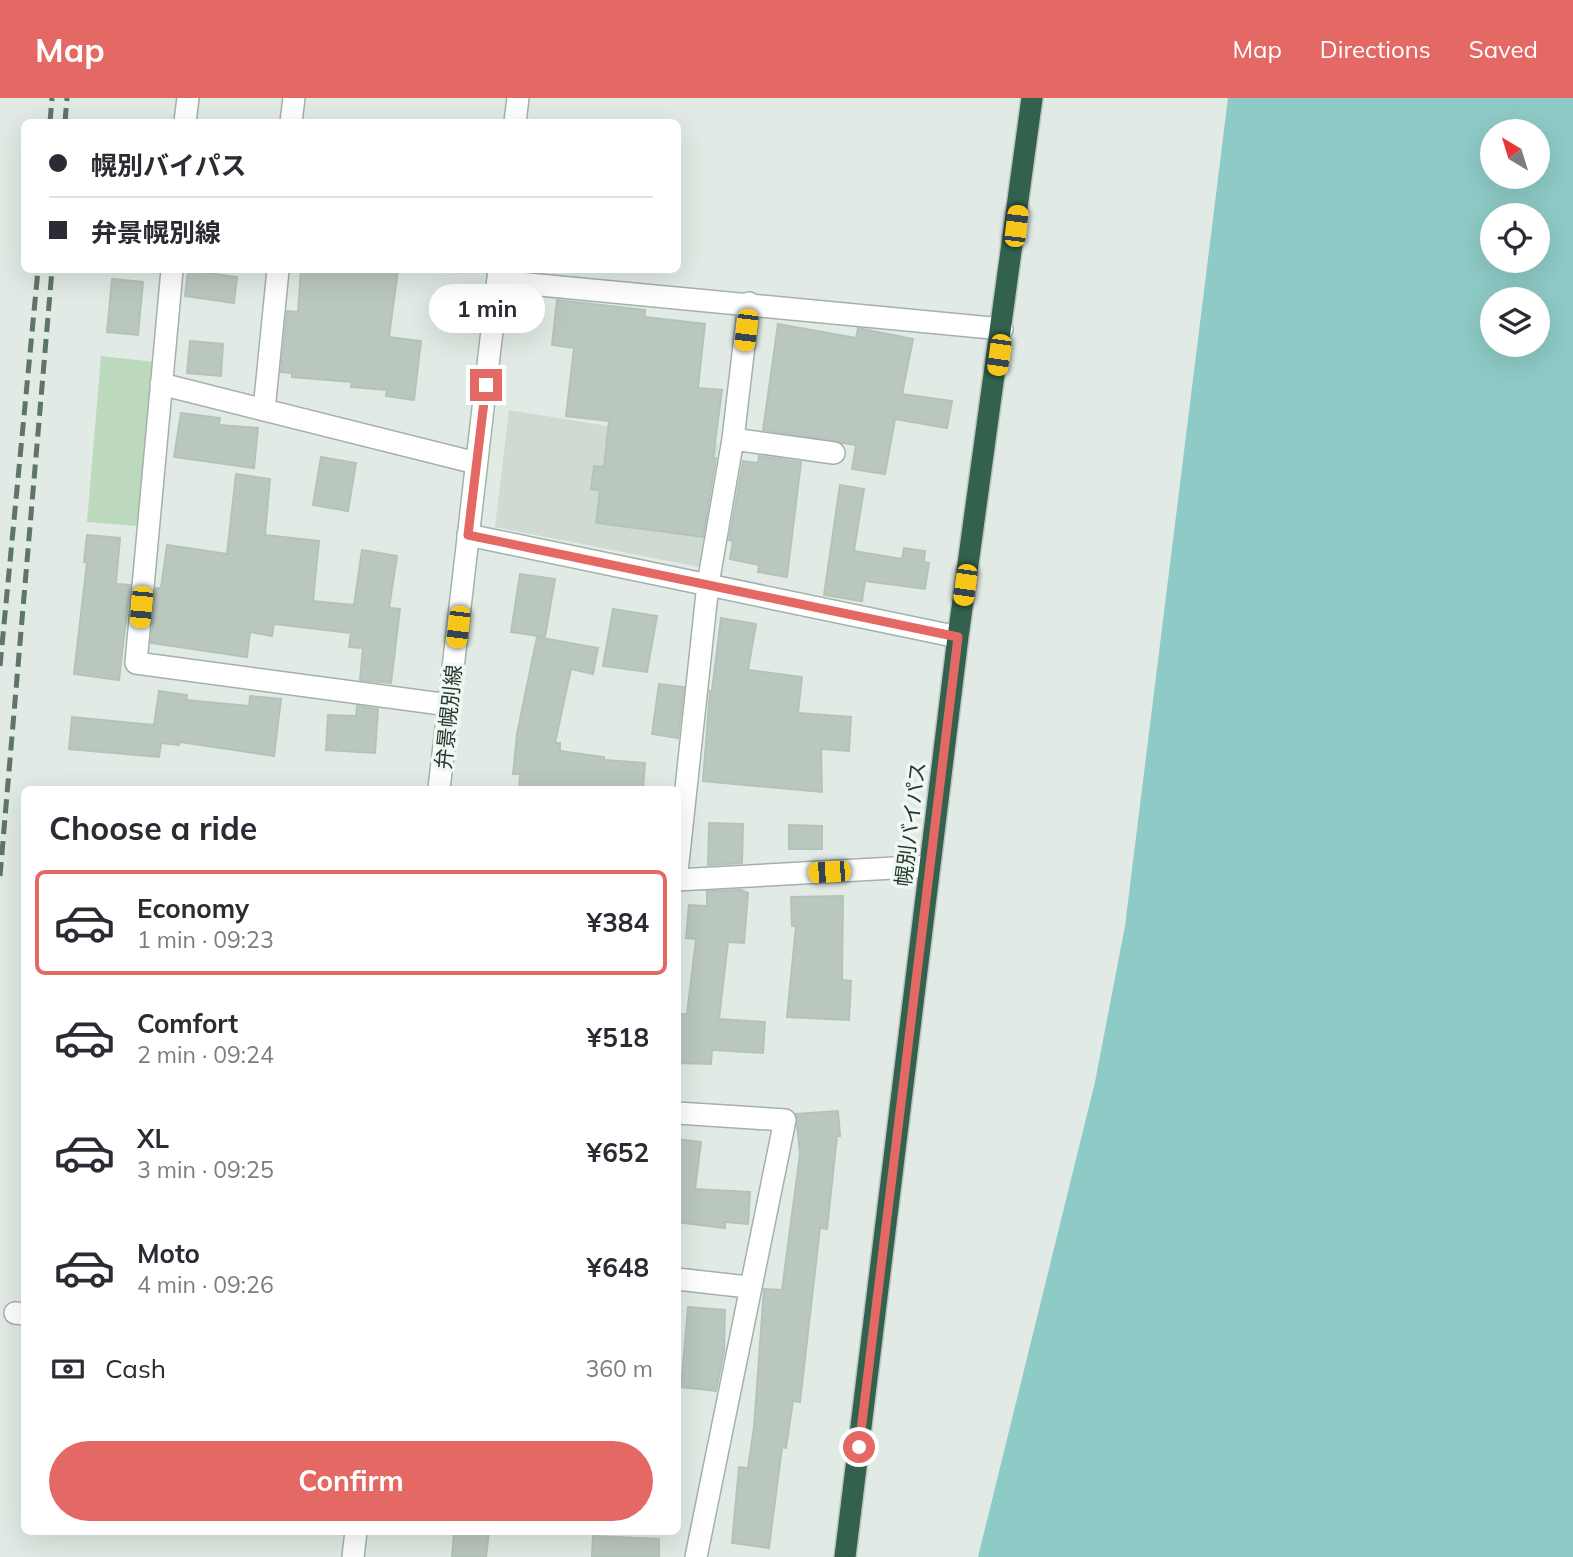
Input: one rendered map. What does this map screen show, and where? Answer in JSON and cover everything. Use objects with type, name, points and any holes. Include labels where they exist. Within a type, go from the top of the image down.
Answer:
[{"type":"highway","name":"幌別バイパス","points":[[845,1557],[958,637],[1032,98]]},
{"type":"street","points":[[186,119],[188,98]]},
{"type":"street","points":[[291,119],[294,98]]},
{"type":"street","points":[[515,119],[517,98]]},
{"type":"street","points":[[172,273],[136,663],[449,705]]},
{"type":"street","points":[[264,410],[278,273]]},
{"type":"street","points":[[499,275],[1002,329]]},
{"type":"street","name":"弁景幌別線","points":[[439,786],[499,275]]},
{"type":"street","points":[[681,835],[708,583],[733,439],[749,303]]},
{"type":"street","points":[[162,384],[476,463]]},
{"type":"street","points":[[733,439],[835,453]]},
{"type":"street","points":[[468,535],[958,637]]},
{"type":"street","points":[[681,880],[930,866]]},
{"type":"street","points":[[681,1113],[785,1120],[748,1287],[696,1557]]},
{"type":"street","points":[[681,1279],[748,1287]]},
{"type":"street","points":[[353,1557],[356,1535]]},
{"type":"shaded area","points":[[509,410],[718,444],[699,567],[495,527]]},
{"type":"green space","points":[[101,356],[155,362],[137,526],[87,522]]},
{"type":"water","points":[[1228,98],[1573,98],[1573,1557],[978,1557],[1095,1082],[1125,926]]},
{"type":"building","points":[[188,273],[237,277],[234,303],[185,296]]},
{"type":"building","points":[[301,273],[398,273],[389,337],[421,341],[414,400],[386,396],[387,390],[351,387],[352,382],[292,377],[292,373],[281,372],[287,311],[298,312]]},
{"type":"building","points":[[112,279],[143,282],[138,335],[107,332]]},
{"type":"building","points":[[557,300],[645,310],[645,317],[705,324],[698,388],[722,390],[713,458],[716,458],[703,537],[596,523],[600,490],[591,489],[594,466],[604,467],[609,421],[566,416],[574,348],[552,345]]},
{"type":"building","points":[[778,324],[856,338],[858,328],[913,339],[902,394],[952,401],[947,428],[895,419],[885,474],[852,469],[856,445],[763,430]]},
{"type":"building","points":[[190,341],[223,344],[221,376],[187,373]]},
{"type":"building","points":[[181,413],[220,418],[219,425],[258,428],[254,468],[174,457]]},
{"type":"building","points":[[759,456],[801,462],[787,577],[758,572],[759,565],[730,559],[733,541],[729,540],[743,461],[758,463]]},
{"type":"building","points":[[321,457],[356,463],[348,511],[313,505]]},
{"type":"building","points":[[236,474],[270,479],[265,535],[319,541],[313,601],[354,605],[362,550],[397,556],[389,608],[400,609],[391,683],[360,680],[363,648],[349,647],[351,633],[274,624],[272,636],[250,632],[247,657],[151,643],[156,588],[161,588],[167,545],[227,554]]},
{"type":"building","points":[[840,485],[864,489],[854,551],[902,559],[904,548],[925,551],[924,562],[929,563],[925,589],[865,581],[862,601],[824,595]]},
{"type":"building","points":[[87,535],[120,538],[116,584],[130,585],[119,680],[74,674],[87,562],[84,562]]},
{"type":"building","points":[[520,574],[555,579],[545,637],[511,632]]},
{"type":"building","points":[[613,609],[657,616],[647,672],[603,666]]},
{"type":"building","points":[[721,618],[756,624],[748,670],[802,677],[798,713],[851,717],[849,751],[821,749],[822,792],[703,781],[710,691]]},
{"type":"building","points":[[537,637],[598,648],[593,674],[571,669],[555,743],[560,743],[560,751],[604,757],[604,760],[645,763],[643,786],[519,786],[520,774],[513,774],[517,734]]},
{"type":"building","points":[[659,684],[684,687],[678,738],[652,734]]},
{"type":"building","points":[[159,691],[187,695],[186,700],[249,706],[250,696],[281,699],[274,756],[180,742],[179,745],[161,743],[159,757],[69,749],[72,717],[154,725]]},
{"type":"building","points":[[357,706],[378,709],[375,753],[326,750],[328,715],[356,716]]},
{"type":"building","points":[[709,823],[743,824],[742,863],[708,865]]},
{"type":"building","points":[[789,825],[822,826],[822,849],[789,849]]},
{"type":"building","points":[[741,890],[748,893],[744,943],[728,942],[719,1019],[765,1022],[763,1053],[712,1050],[711,1064],[681,1063],[681,1014],[687,1014],[696,939],[686,938],[689,905],[707,906],[707,891]]},
{"type":"building","points":[[843,896],[842,980],[851,981],[849,1020],[787,1017],[796,926],[792,926],[791,897]]},
{"type":"building","points":[[838,1111],[840,1136],[837,1136],[827,1229],[820,1228],[800,1402],[793,1401],[786,1448],[782,1447],[769,1548],[732,1543],[739,1467],[748,1468],[754,1427],[764,1289],[782,1290],[800,1154],[796,1114]]},
{"type":"building","points":[[681,1140],[701,1142],[695,1189],[750,1192],[748,1224],[725,1222],[725,1228],[681,1222]]},
{"type":"building","points":[[688,1307],[725,1310],[724,1352],[716,1391],[681,1387]]},
{"type":"building","points":[[454,1535],[489,1535],[486,1557],[452,1557]]},
{"type":"building","points":[[593,1536],[659,1539],[659,1557],[592,1557]]},
{"type":"railway","points":[[50,119],[52,98]]},
{"type":"railway","points":[[65,119],[67,98]]},
{"type":"railway","points":[[0,666],[38,273]]},
{"type":"railway","points":[[0,876],[52,273]]},
{"type":"route","points":[[486,385],[468,535],[958,637],[859,1447]]}]
